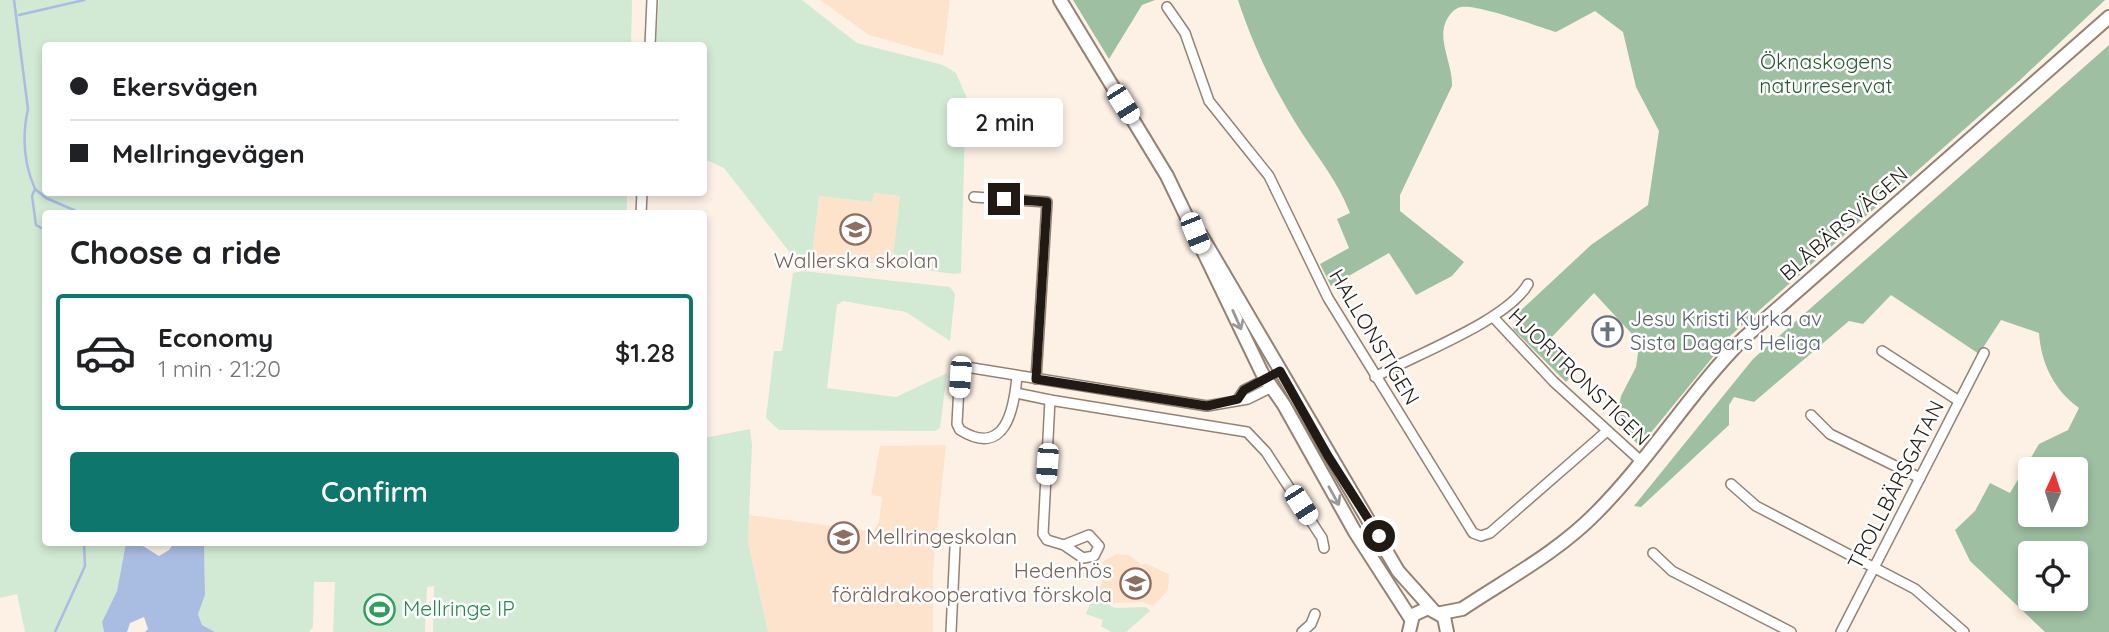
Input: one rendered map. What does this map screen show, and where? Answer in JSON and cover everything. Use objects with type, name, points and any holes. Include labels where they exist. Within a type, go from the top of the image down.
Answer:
[{"type":"main road","points":[[1060,0],[1187,214],[1212,250],[1398,571],[1446,622],[1447,632]]},
{"type":"main road","name":"BLÅBÄRSVÄGEN","points":[[1447,632],[1462,609],[1575,532],[1642,462],[1700,386],[1744,338],[2109,17]]},
{"type":"main road","points":[[1187,214],[1269,383],[1297,426],[1408,627]]},
{"type":"main road","points":[[1269,383],[1283,375]]},
{"type":"main road","name":"BLÅBÄRSVÄGEN","points":[[1408,627],[1418,611],[1462,609]]},
{"type":"street","points":[[650,42],[652,0]]},
{"type":"street","name":"HALLONSTIGEN","points":[[1167,7],[1185,33],[1209,101],[1269,177],[1328,298],[1473,533],[1481,536],[1490,533],[1606,431]]},
{"type":"street","points":[[974,197],[1047,202],[1036,379]]},
{"type":"street","points":[[1375,377],[1493,317],[1515,300],[1528,284]]},
{"type":"street","name":"HJORTRONSTIGEN","points":[[1493,317],[1554,382],[1642,462]]},
{"type":"street","points":[[1882,351],[1959,401]]},
{"type":"street","name":"TROLLBÄRSGATAN","points":[[1841,632],[1984,353]]},
{"type":"street","points":[[1017,376],[1011,416],[994,436],[982,440],[960,430],[957,424],[960,366],[1207,406],[1248,399],[1269,383]]},
{"type":"street","points":[[1016,393],[1247,432],[1266,452],[1322,538],[1324,548]]},
{"type":"street","points":[[1050,400],[1043,534],[1053,544],[1064,545]]},
{"type":"street","points":[[1811,415],[1830,434],[1920,478]]},
{"type":"street","points":[[1731,484],[1756,506],[1914,589],[1964,632]]},
{"type":"street","points":[[951,632],[955,547]]},
{"type":"street","points":[[1653,553],[1672,571],[1791,632]]},
{"type":"street","points":[[1302,632],[1311,624],[1315,614]]},
{"type":"shaded area","points":[[820,0],[950,0],[943,56],[869,35]]},
{"type":"shaded area","name":"Wallerska skolan","points":[[873,193],[900,196],[892,265],[812,256],[819,196],[871,202]]},
{"type":"shaded area","name":"Mellringeskolan","points":[[946,445],[933,570],[933,632],[768,632],[748,542],[749,515],[873,531],[879,522],[882,497],[871,495],[880,446]]},
{"type":"shaded area","name":"Hedenhös föräldrakooperativa förskola","points":[[1116,554],[1129,555],[1142,565],[1145,563],[1169,574],[1168,590],[1153,606],[1142,602],[1113,603],[1097,594],[1107,571],[1102,562]]},
{"type":"green space","points":[[0,0],[632,0],[631,42],[42,42],[42,196],[627,196],[627,210],[42,210],[42,546],[125,546],[117,591],[102,622],[104,632],[25,632],[17,594],[0,598]]},
{"type":"green space","points":[[659,0],[802,0],[857,43],[943,65],[956,73],[966,96],[961,273],[892,265],[900,196],[874,193],[872,202],[819,196],[812,256],[791,254],[724,168],[707,160],[707,42],[656,42]]},
{"type":"green space","points":[[1073,0],[1155,0],[1142,5],[1109,59]]},
{"type":"green space","name":"Öknaskogens naturreservat","points":[[1238,0],[2105,0],[2019,81],[1730,336],[1640,446],[1616,424],[1621,396],[1636,367],[1638,353],[1632,334],[1594,293],[1549,340],[1576,372],[1566,382],[1513,329],[1518,313],[1591,245],[1648,205],[1659,131],[1636,87],[1623,32],[1595,11],[1556,32],[1469,7],[1458,8],[1450,15],[1443,34],[1452,86],[1400,195],[1400,211],[1464,262],[1452,276],[1416,295],[1389,253],[1331,286],[1320,264],[1349,248],[1337,219],[1350,213],[1337,186],[1276,89]]},
{"type":"green space","points":[[2109,45],[2109,632],[2045,632],[2023,611],[2088,611],[2088,541],[2018,541],[2018,606],[1970,561],[1955,530],[1975,511],[1990,483],[2010,493],[2018,479],[2018,527],[2088,527],[2088,457],[2031,457],[2039,444],[2068,430],[2079,408],[2062,393],[2050,375],[2039,333],[2001,320],[1979,354],[1891,295],[1863,324],[1849,321],[1754,402],[1734,397],[1729,405],[1729,425],[1641,507],[1634,506],[1753,359]]},
{"type":"green space","points":[[803,271],[950,287],[955,294],[950,341],[906,312],[843,301],[837,305],[827,388],[896,397],[947,373],[940,428],[935,431],[779,430],[766,418],[774,351],[782,351],[793,273]]},
{"type":"green space","points":[[750,429],[752,445],[748,542],[768,632],[433,632],[434,586],[427,587],[425,632],[333,632],[335,582],[314,582],[313,627],[309,632],[215,632],[202,625],[198,614],[205,595],[204,546],[707,546],[707,437]]},
{"type":"green space","points":[[1093,596],[1115,608],[1146,607],[1150,611],[1126,632],[1111,632],[1101,626],[1103,620],[1086,614]]},
{"type":"water","points":[[125,546],[143,546],[159,556],[172,546],[204,546],[205,595],[198,614],[202,625],[215,632],[145,632],[148,629],[144,617],[130,623],[127,632],[104,632],[102,622],[117,591]]},
{"type":"waterway","points":[[14,0],[28,109],[25,129],[26,160],[35,189],[32,196],[36,225],[42,228]]},
{"type":"waterway","points":[[19,15],[84,0]]},
{"type":"waterway","points":[[35,189],[42,195]]},
{"type":"waterway","points":[[44,196],[74,210]]},
{"type":"waterway","points":[[55,632],[85,566],[84,546]]},
{"type":"place","name":"Wallerska skolan","points":[[856,229]]},
{"type":"place","name":"Jesu Kristi Kyrka av Sista Dagars Heliga","points":[[1607,331]]},
{"type":"place","name":"Mellringeskolan","points":[[843,537]]},
{"type":"place","name":"Hedenhös föräldrakooperativa förskola","points":[[1135,583]]},
{"type":"place","name":"Mellringe IP","points":[[380,609]]},
{"type":"route","points":[[1004,199],[1047,202],[1036,379],[1207,406],[1238,399],[1244,390],[1280,371],[1328,456],[1379,536]]}]
